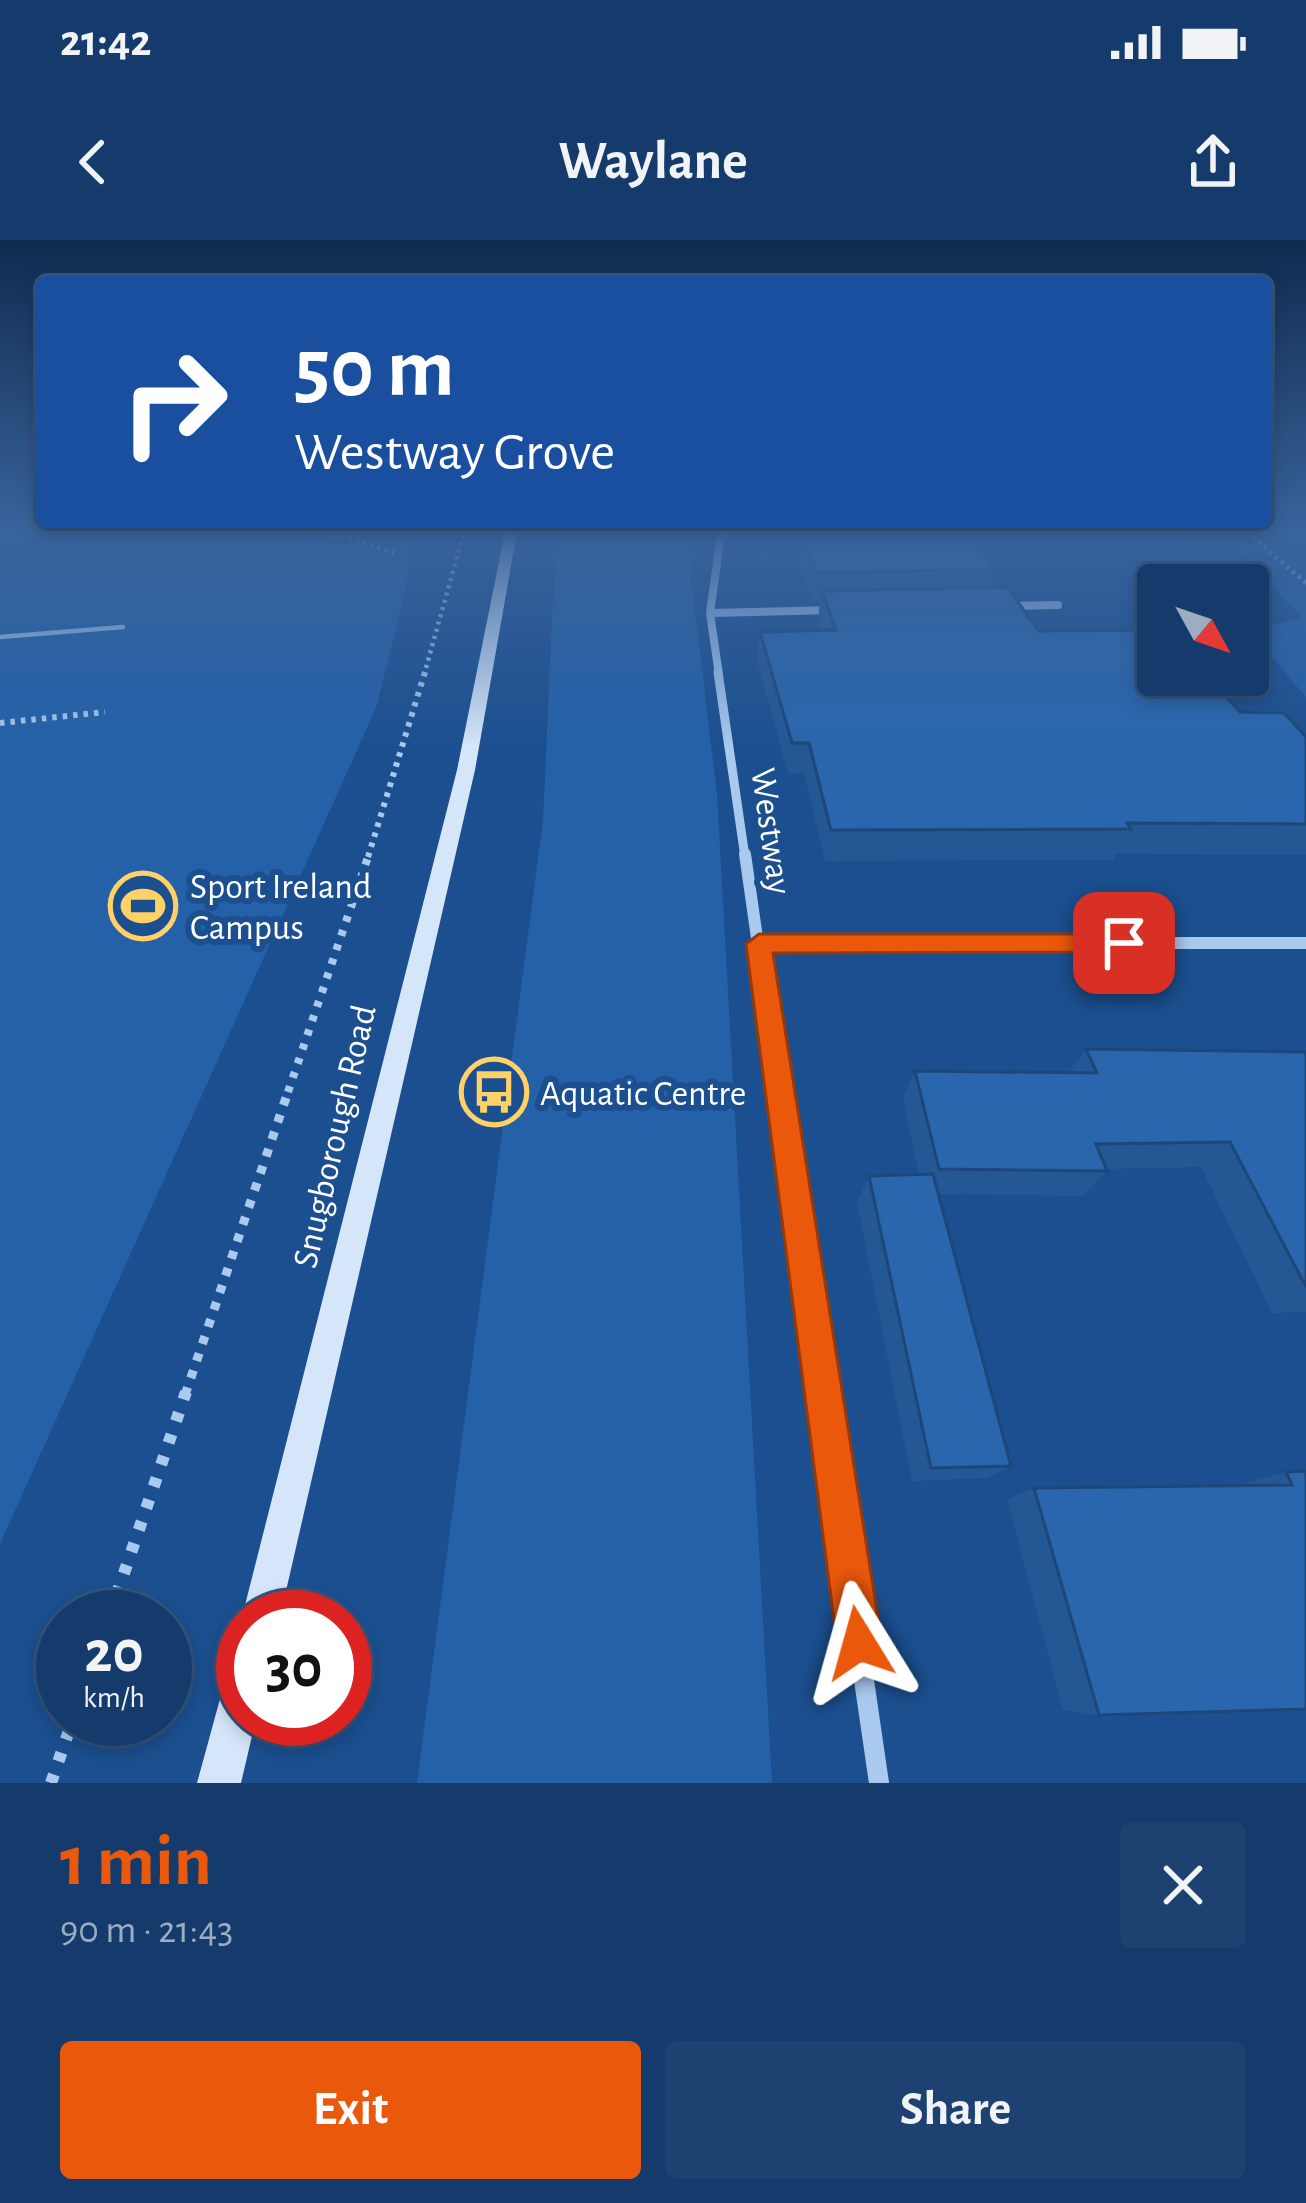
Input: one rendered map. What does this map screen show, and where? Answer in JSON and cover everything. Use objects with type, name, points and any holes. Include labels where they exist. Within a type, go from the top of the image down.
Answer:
[{"type":"main road","name":"Snugborough Road","points":[[268,1590],[466,770],[497,604]]},
{"type":"main road","points":[[219,1783],[228,1746]]},
{"type":"street","name":"Westway","points":[[711,604],[879,1783]]},
{"type":"street","points":[[989,607],[1058,605]]},
{"type":"street","points":[[710,613],[850,610]]},
{"type":"street","points":[[759,944],[1306,943]]},
{"type":"lane","points":[[0,637],[123,627]]},
{"type":"path","points":[[118,1590],[391,790],[441,604]]},
{"type":"path","points":[[0,723],[105,712]]},
{"type":"path","points":[[51,1783],[64,1746]]},
{"type":"shaded area","name":"Sport Ireland Campus","points":[[0,604],[402,604],[376,708],[0,1544]]},
{"type":"shaded area","points":[[553,604],[694,604],[717,794],[772,1783],[417,1783],[543,820]]},
{"type":"shaded area","points":[[1289,604],[1306,604],[1306,697],[1269,654],[1269,627],[1302,618]]},
{"type":"building","points":[[827,604],[1019,604],[1039,631],[1137,630],[1137,696],[1225,696],[1240,712],[1284,713],[1306,737],[1306,824],[831,830],[809,743],[792,743],[760,632],[836,630]]},
{"type":"building","points":[[1086,1049],[1306,1052],[1306,1287],[1230,1142],[1096,1144],[1107,1171],[939,1169],[915,1071],[1097,1073]]},
{"type":"building","points":[[933,1174],[1011,1466],[931,1468],[869,1176]]},
{"type":"building","points":[[1306,1471],[1306,1709],[1099,1715],[1034,1488],[1292,1485],[1286,1472]]},
{"type":"place","name":"Sport Ireland Campus","points":[[143,906]]},
{"type":"place","name":"Aquatic Centre","points":[[494,1092]]},
{"type":"route","points":[[859,1643],[759,944],[1124,943]]}]
